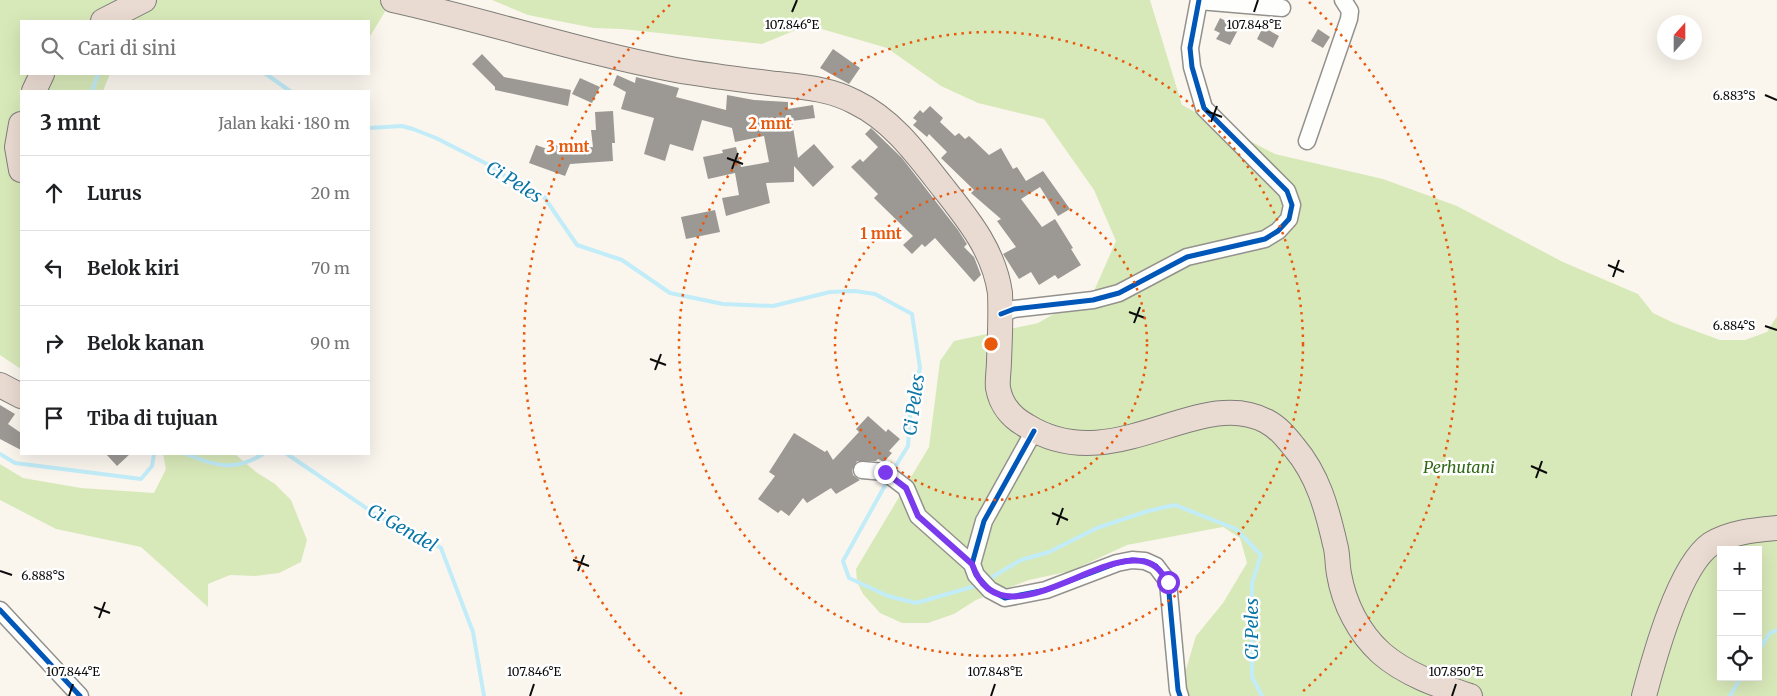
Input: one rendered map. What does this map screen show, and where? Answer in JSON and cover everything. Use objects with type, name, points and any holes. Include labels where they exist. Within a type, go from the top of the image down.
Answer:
[{"type":"highway","points":[[105,20],[144,0]]},
{"type":"highway","points":[[393,0],[636,62],[678,70],[822,90],[854,101],[876,114],[898,134],[962,210],[994,265],[998,278],[1001,314],[998,387],[1006,409],[1020,422],[1034,431],[1066,442],[1101,442],[1133,438],[1222,413],[1243,414],[1266,421],[1283,434],[1300,453],[1318,485],[1336,546],[1339,575],[1349,608],[1366,637],[1396,664],[1446,688],[1470,696]]},
{"type":"highway","points":[[34,90],[42,75]]},
{"type":"highway","points":[[20,130],[17,147],[20,164]]},
{"type":"highway","points":[[0,384],[20,395]]},
{"type":"highway","points":[[1644,696],[1652,664],[1690,567],[1709,546],[1721,539],[1741,532],[1777,528]]},
{"type":"street","points":[[1001,314],[1014,309],[1093,300],[1120,293],[1187,257],[1265,239],[1278,231],[1289,219],[1292,205],[1287,191],[1204,108],[1192,67],[1190,48],[1199,0],[1282,8]]},
{"type":"street","points":[[1308,141],[1348,19],[1350,10],[1343,0]]},
{"type":"street","points":[[974,570],[984,521],[1034,431]]},
{"type":"street","points":[[862,470],[885,472],[906,488],[918,516],[974,570],[990,590],[1005,598],[1046,590],[1117,563],[1132,560],[1145,561],[1156,566],[1168,582],[1180,696]]},
{"type":"street","points":[[0,610],[80,696]]},
{"type":"green space","points":[[0,0],[392,0],[370,36],[370,20],[20,20],[20,75],[110,75],[103,90],[20,90],[20,368],[0,355]]},
{"type":"green space","name":"Perhutani","points":[[492,0],[1150,0],[1182,105],[1275,154],[1383,179],[1457,206],[1563,262],[1638,294],[1653,313],[1720,340],[1745,340],[1767,332],[1777,316],[1777,696],[1178,696],[1196,636],[1223,603],[1247,563],[1240,538],[1223,527],[1127,545],[1071,571],[1029,580],[976,600],[954,614],[928,623],[902,623],[880,613],[863,594],[857,582],[856,569],[929,447],[940,361],[954,341],[1038,323],[1094,291],[1116,241],[1094,190],[1044,119],[978,103],[941,86],[887,48],[808,25],[762,44],[622,29],[594,28],[528,15]]},
{"type":"green space","points":[[163,455],[236,455],[256,472],[275,484],[291,500],[307,540],[301,562],[279,573],[255,576],[230,575],[208,584],[208,607],[141,547],[56,529],[0,500],[0,464],[23,478],[81,488],[154,493],[166,469]]},
{"type":"building","points":[[1220,18],[1226,21],[1228,18],[1241,24],[1230,45],[1216,39],[1220,33],[1214,30]]},
{"type":"building","points":[[1263,27],[1279,36],[1273,48],[1257,39]]},
{"type":"building","points":[[1318,29],[1330,37],[1323,48],[1311,41]]},
{"type":"building","points":[[833,49],[860,68],[849,84],[820,68]]},
{"type":"building","points":[[482,54],[504,77],[571,90],[568,106],[495,90],[495,87],[472,64]]},
{"type":"building","points":[[617,75],[635,83],[636,77],[679,88],[676,97],[726,110],[727,95],[754,100],[788,102],[788,109],[813,105],[815,118],[792,121],[798,158],[814,144],[834,167],[813,187],[794,166],[794,182],[766,183],[770,203],[726,216],[722,198],[739,195],[735,173],[708,179],[703,157],[723,153],[722,150],[736,147],[741,167],[769,162],[764,136],[735,142],[732,128],[702,120],[693,151],[670,144],[665,161],[644,154],[654,118],[621,109],[626,92],[613,85]]},
{"type":"building","points":[[580,78],[600,87],[592,103],[572,94]]},
{"type":"building","points":[[930,106],[943,118],[940,122],[955,136],[959,133],[965,139],[969,136],[989,155],[1001,148],[1013,169],[1017,167],[1026,181],[1043,171],[1070,209],[1058,216],[1040,187],[1021,199],[1042,227],[1055,219],[1081,265],[1058,279],[1055,275],[1039,285],[1031,272],[1019,279],[1003,254],[1016,247],[997,221],[1001,219],[971,193],[974,190],[941,158],[947,152],[929,134],[927,137],[913,125],[917,121],[913,118],[920,110],[923,113]]},
{"type":"building","points":[[613,111],[615,143],[612,143],[613,161],[570,164],[565,176],[529,163],[536,145],[553,151],[556,145],[583,154],[583,148],[593,147],[591,130],[596,130],[595,112]]},
{"type":"building","points":[[871,128],[902,158],[958,230],[967,244],[964,247],[974,257],[981,275],[974,282],[935,238],[925,247],[922,244],[912,254],[903,245],[913,236],[874,198],[878,194],[851,167],[860,159],[863,162],[878,147],[865,134]]},
{"type":"building","points":[[715,210],[720,232],[686,239],[681,217]]},
{"type":"building","points":[[0,405],[15,414],[8,424],[20,432],[20,449],[0,439]]},
{"type":"building","points":[[868,416],[886,432],[888,429],[900,439],[889,451],[892,453],[884,462],[878,459],[876,461],[857,461],[852,470],[853,475],[860,480],[836,494],[831,488],[807,503],[803,498],[789,516],[781,510],[778,513],[758,499],[775,476],[769,472],[794,433],[825,452],[827,450],[833,460],[859,432],[856,429]]},
{"type":"building","points":[[107,455],[129,455],[117,466]]},
{"type":"waterway","name":"Ci Peles","points":[[92,90],[98,75]]},
{"type":"waterway","name":"Ci Peles","points":[[267,75],[289,90]]},
{"type":"waterway","name":"Ci Peles","points":[[370,128],[402,126],[413,129],[436,138],[491,166],[512,181],[544,197],[577,245],[622,260],[670,293],[723,304],[773,306],[830,292],[855,291],[875,294],[912,314],[920,368],[910,415],[908,446],[892,472]]},
{"type":"waterway","name":"Ci Peles","points":[[0,454],[15,463],[141,479],[152,466],[154,455]]},
{"type":"waterway","name":"Ci Gendel","points":[[189,455],[207,462],[225,465],[243,463],[261,455]]},
{"type":"waterway","name":"Ci Gendel","points":[[288,455],[378,516],[424,537],[441,548],[473,632],[484,696]]},
{"type":"waterway","name":"Ci Peles","points":[[888,480],[843,561],[849,578],[888,596],[916,603],[979,585]]},
{"type":"waterway","name":"Ci Peles","points":[[987,580],[1021,560],[1049,552],[1097,528],[1148,511],[1175,505],[1236,529],[1261,555],[1252,583],[1252,677],[1262,696]]},
{"type":"waterway","name":"Ci Peles","points":[[1762,645],[1770,633],[1777,630]]},
{"type":"waterway","name":"Ci Peles","points":[[1730,696],[1739,681]]},
{"type":"cycle path","points":[[1001,314],[1014,309],[1093,300],[1119,293],[1187,257],[1265,239],[1278,231],[1289,219],[1292,205],[1287,191],[1204,108],[1192,67],[1190,48],[1199,0]]},
{"type":"cycle path","points":[[1034,431],[984,521],[972,564],[976,575],[990,590],[1005,598],[1046,590],[1117,563],[1132,560],[1145,561],[1156,566],[1168,582],[1180,696]]},
{"type":"cycle path","points":[[0,610],[80,696]]},
{"type":"route","points":[[885,472],[906,488],[918,516],[972,564],[976,575],[990,590],[1005,598],[1046,590],[1117,563],[1132,560],[1145,561],[1156,566],[1168,582]]}]
